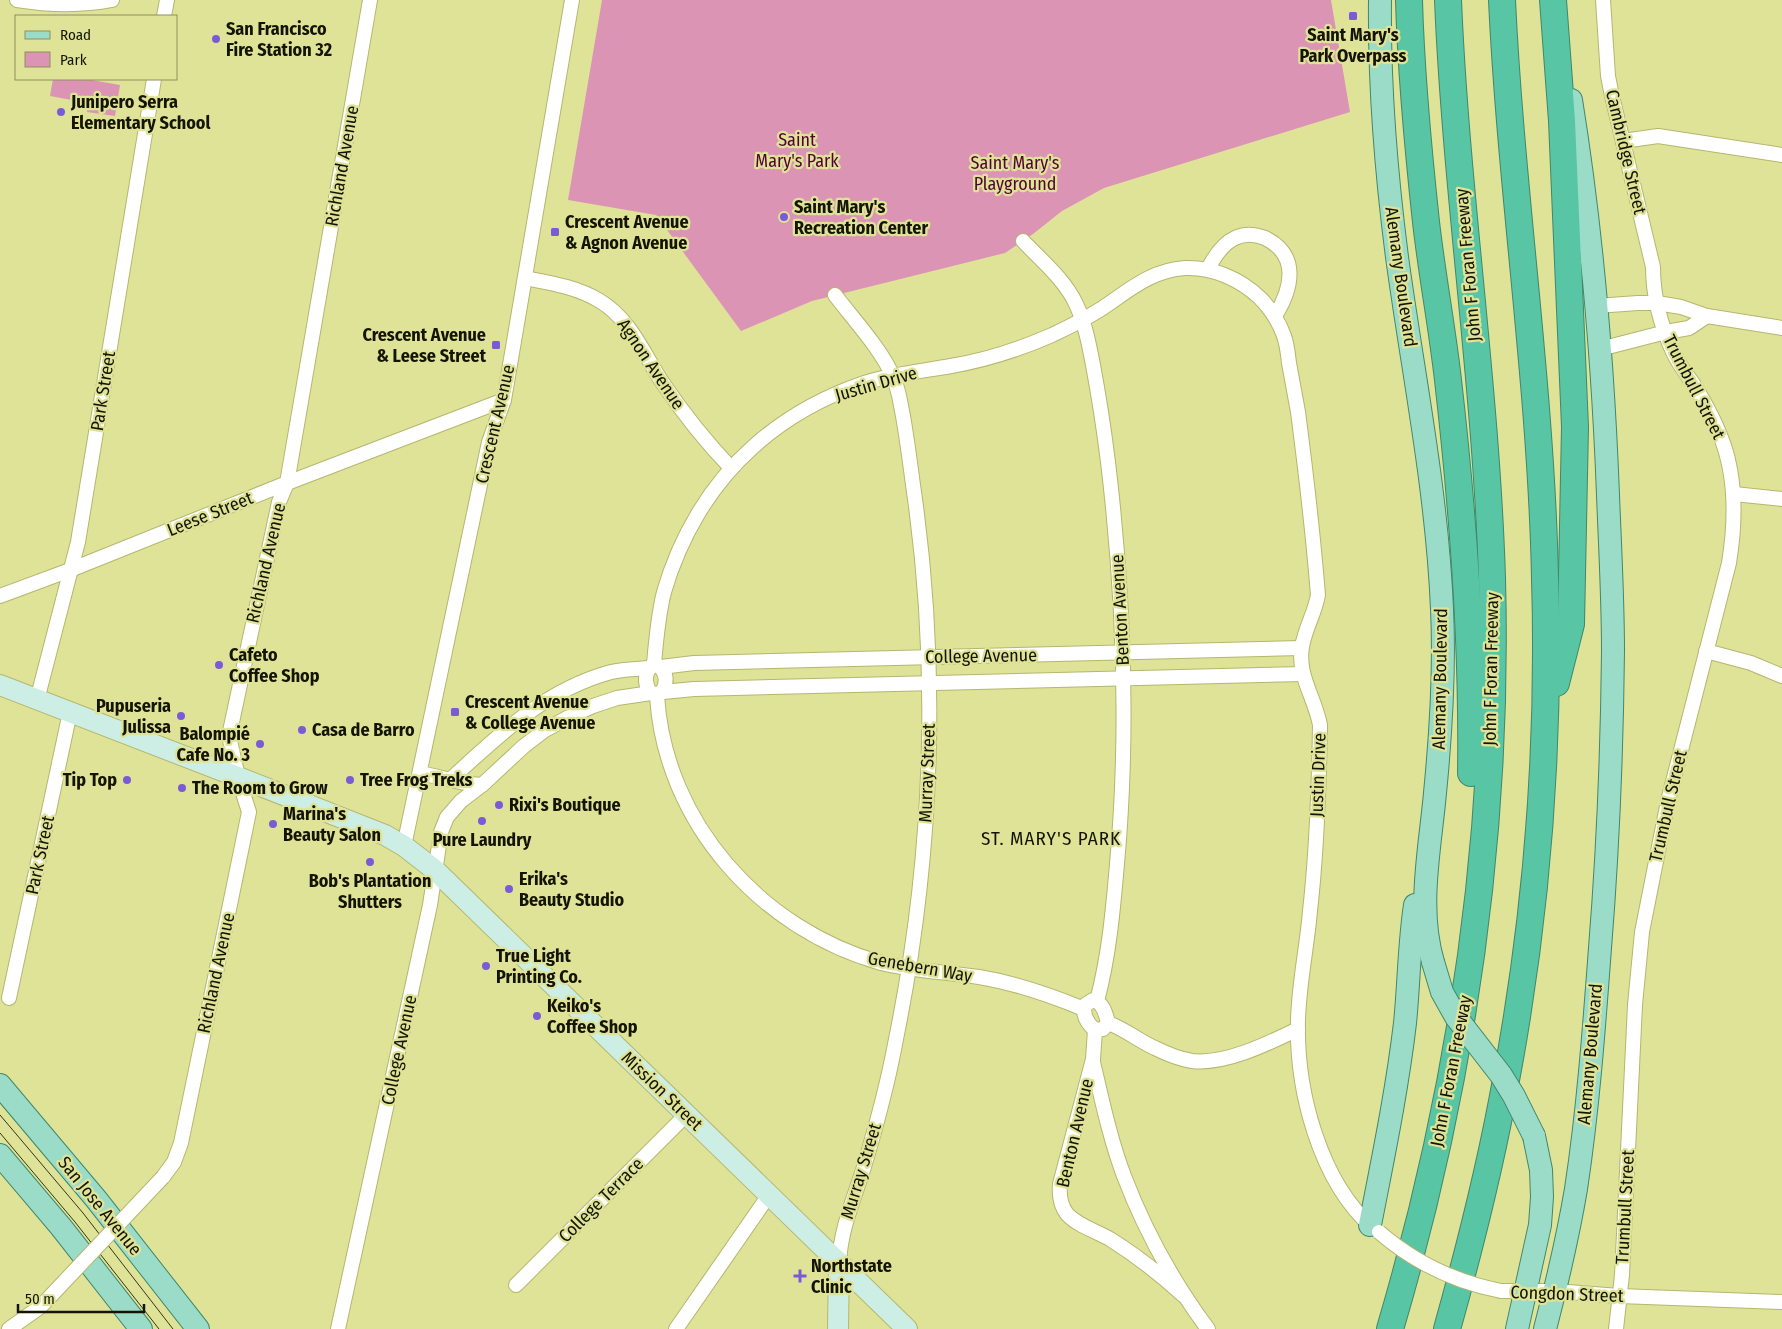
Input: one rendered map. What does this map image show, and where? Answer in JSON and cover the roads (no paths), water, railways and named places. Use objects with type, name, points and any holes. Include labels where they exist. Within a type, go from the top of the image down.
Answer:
[{"type":"highway","points":[[1409,0],[1413,79],[1426,223],[1448,379],[1470,619],[1472,703],[1468,978]]},
{"type":"highway","name":"John F Foran Freeway","points":[[1390,1329],[1418,1229],[1456,1057],[1480,878],[1489,768],[1492,686],[1492,577],[1486,466],[1452,76],[1448,0]]},
{"type":"highway","points":[[1447,1329],[1483,1190],[1517,1021],[1536,868],[1545,730],[1546,630],[1542,502],[1509,111],[1502,0]]},
{"type":"highway","points":[[1545,730],[1571,624],[1574,504],[1575,418],[1562,122],[1554,0]]},
{"type":"main road","name":"Alemany Boulevard","points":[[1380,0],[1382,89],[1390,201],[1429,462],[1439,555],[1444,661],[1438,761],[1425,912],[1429,947],[1442,992],[1456,1017],[1501,1075],[1534,1136],[1541,1170],[1542,1198],[1540,1225],[1517,1329]]},
{"type":"main road","name":"Alemany Boulevard","points":[[1545,1329],[1555,1291],[1575,1192],[1583,1137],[1598,974],[1609,798],[1613,639],[1605,417],[1600,349],[1576,136],[1554,0]]},
{"type":"main road","name":"Mission Street","points":[[0,685],[238,776],[385,835],[404,846],[434,870],[908,1329]]},
{"type":"main road","points":[[1374,1229],[1405,1022],[1412,928],[1438,761]]},
{"type":"main road","name":"San Jose Avenue","points":[[0,1085],[96,1199],[198,1329]]},
{"type":"main road","points":[[0,1155],[61,1227],[141,1329]]},
{"type":"main road","points":[[838,1329],[839,1262]]},
{"type":"street","points":[[17,0],[48,4],[76,4],[112,0]]},
{"type":"street","points":[[164,15],[167,0]]},
{"type":"street","name":"Richland Avenue","points":[[9,1329],[46,1302],[163,1177],[174,1162],[181,1143],[249,812],[229,736],[279,502],[287,483],[370,0]]},
{"type":"street","name":"Crescent Avenue","points":[[404,846],[489,442],[504,400],[572,0]]},
{"type":"street","name":"Cambridge Street","points":[[1603,0],[1608,76],[1653,267],[1653,286],[1657,303]]},
{"type":"street","name":"Park Street","points":[[37,700],[78,542],[154,80]]},
{"type":"street","points":[[1623,141],[1658,136],[1782,155]]},
{"type":"street","points":[[1208,269],[1223,247],[1236,238],[1250,234],[1270,241],[1286,257],[1290,272],[1288,289],[1275,316]]},
{"type":"street","name":"Benton Avenue","points":[[1023,241],[1067,288],[1076,303],[1082,320],[1105,434],[1118,562],[1124,653],[1122,788],[1109,941],[1097,1001]]},
{"type":"street","name":"Justin Drive","points":[[655,666],[657,628],[664,594],[675,559],[696,518],[710,494],[731,468],[753,446],[804,409],[834,394],[864,383],[954,365],[1017,349],[1082,320],[1145,279],[1164,271],[1185,268],[1208,269],[1245,285],[1262,300],[1275,316],[1285,337],[1306,473],[1318,595],[1316,608],[1306,628],[1301,648],[1302,674],[1317,711],[1320,725],[1316,844],[1301,982],[1298,1029],[1300,1066],[1308,1109],[1319,1145],[1346,1195],[1374,1229]]},
{"type":"street","name":"Agnon Avenue","points":[[524,278],[559,284],[584,292],[602,302],[618,315],[695,428],[731,468]]},
{"type":"street","name":"Murray Street","points":[[835,295],[886,361],[898,389],[918,520],[926,592],[929,658],[929,753],[925,823],[909,968],[896,1040],[881,1105],[863,1169],[843,1229],[839,1262]]},
{"type":"street","points":[[1596,306],[1638,302],[1657,303],[1681,307],[1707,316],[1782,328]]},
{"type":"street","name":"Trumbull Street","points":[[1616,1329],[1618,1296],[1622,1275],[1635,1005],[1642,932],[1668,801],[1729,563],[1733,537],[1734,494],[1729,463],[1721,436],[1710,412],[1673,352],[1657,303]]},
{"type":"street","points":[[1600,349],[1689,328],[1707,316]]},
{"type":"street","name":"Leese Street","points":[[0,596],[504,400]]},
{"type":"street","points":[[1734,494],[1782,499]]},
{"type":"street","name":"College Avenue","points":[[451,779],[510,725],[557,694],[612,672],[694,663],[1301,648]]},
{"type":"street","points":[[1706,651],[1751,663],[1782,676]]},
{"type":"street","points":[[655,666],[664,672],[666,679],[657,694],[647,688],[646,681],[655,666]]},
{"type":"street","name":"College Avenue","points":[[338,1329],[430,906],[441,832],[447,817],[460,801],[482,785],[524,746],[545,730],[569,716],[617,698],[694,689],[1302,674]]},
{"type":"street","name":"Genebern Way","points":[[657,694],[659,720],[665,749],[676,780],[692,815],[713,848],[736,876],[769,906],[793,924],[824,941],[854,954],[909,968],[979,977],[1031,988],[1084,1008]]},
{"type":"street","name":"Park Street","points":[[9,998],[70,712]]},
{"type":"street","points":[[420,773],[467,784],[482,785]]},
{"type":"street","points":[[1097,1001],[1105,1011],[1108,1023],[1103,1029],[1095,1030],[1087,1021],[1085,1005],[1088,1002],[1097,1001]]},
{"type":"street","points":[[1108,1023],[1121,1028],[1154,1048],[1192,1061],[1214,1061],[1270,1042],[1298,1029]]},
{"type":"street","name":"Benton Avenue","points":[[1095,1030],[1093,1059],[1060,1184],[1062,1206],[1071,1218],[1134,1254],[1183,1295]]},
{"type":"street","name":"Benton Avenue","points":[[1093,1059],[1110,1134],[1140,1215],[1183,1295],[1208,1329]]},
{"type":"street","name":"College Terrace","points":[[516,1285],[686,1115]]},
{"type":"street","points":[[676,1329],[768,1195]]},
{"type":"street","name":"Congdon Street","points":[[1374,1229],[1402,1251],[1436,1271],[1462,1281],[1501,1291],[1555,1291],[1618,1296],[1782,1302]]},
{"type":"tram line","points":[[0,1115],[83,1213],[173,1329]]},
{"type":"tram line","points":[[0,1133],[75,1222],[159,1329]]},
{"type":"place","name":"Saint Mary's Park Overpass","points":[[1353,16]]},
{"type":"place","name":"San Francisco Fire Station 32","points":[[216,39]]},
{"type":"place","name":"Junipero Serra Elementary School","points":[[61,112]]},
{"type":"place","name":"Saint Mary's Recreation Center","points":[[784,217]]},
{"type":"place","name":"Crescent Avenue & Agnon Avenue","points":[[555,232]]},
{"type":"place","name":"Crescent Avenue & Leese Street","points":[[496,345]]},
{"type":"place","name":"Cafeto Coffee Shop","points":[[219,665]]},
{"type":"place","name":"Crescent Avenue & College Avenue","points":[[455,712]]},
{"type":"place","name":"Pupuseria Julissa","points":[[181,716]]},
{"type":"place","name":"Casa de Barro","points":[[302,730]]},
{"type":"place","name":"Balompié Cafe No. 3","points":[[260,744]]},
{"type":"place","name":"Tip Top","points":[[127,780]]},
{"type":"place","name":"Tree Frog Treks","points":[[350,780]]},
{"type":"place","name":"The Room to Grow","points":[[182,788]]},
{"type":"place","name":"Rixi's Boutique","points":[[499,805]]},
{"type":"place","name":"Pure Laundry","points":[[482,821]]},
{"type":"place","name":"Marina's Beauty Salon","points":[[273,824]]},
{"type":"place","name":"Bob's Plantation Shutters","points":[[370,862]]},
{"type":"place","name":"Erika's Beauty Studio","points":[[509,889]]},
{"type":"place","name":"True Light Printing Co.","points":[[486,966]]},
{"type":"place","name":"Keiko's Coffee Shop","points":[[537,1016]]},
{"type":"place","name":"Northstate Clinic","points":[[800,1276]]},
{"type":"district","name":"ST. MARY'S PARK","points":[[1051,838]]},
{"type":"park label","name":"Saint Mary's Park","points":[[797,150]]},
{"type":"park label","name":"Saint Mary's Playground","points":[[1015,173]]}]
